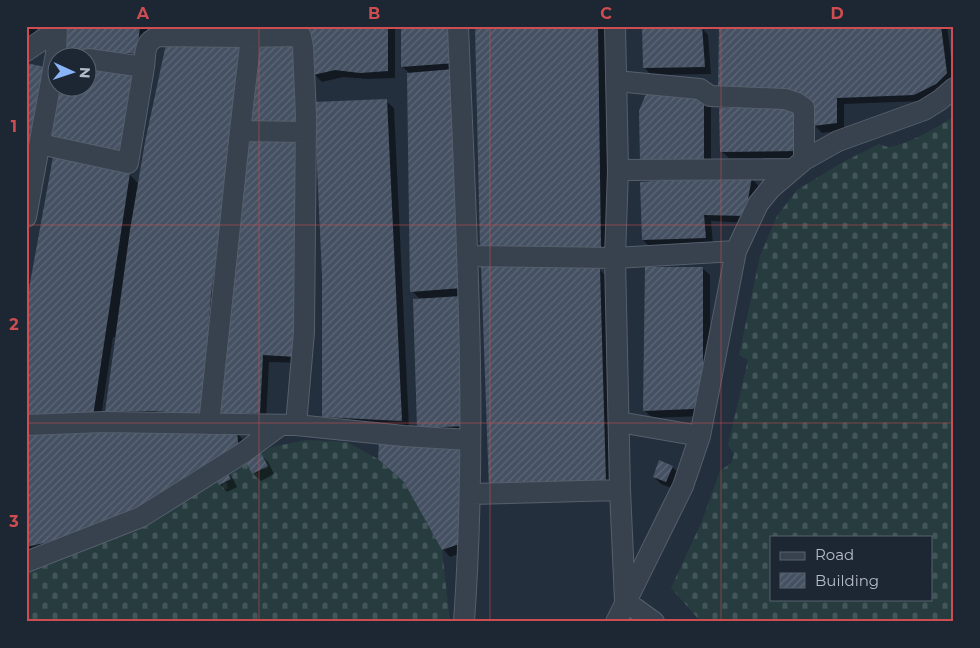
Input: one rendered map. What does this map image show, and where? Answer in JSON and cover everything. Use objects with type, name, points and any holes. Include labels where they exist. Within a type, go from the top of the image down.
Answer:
[{"type":"street","points":[[458,26],[471,383],[470,494],[464,622]]},
{"type":"street","points":[[615,26],[618,170],[615,258],[620,490],[625,601]]},
{"type":"street","points":[[26,51],[57,28]]},
{"type":"street","points":[[56,48],[57,28]]},
{"type":"street","points":[[26,562],[141,517],[288,425],[304,332],[306,132],[301,36],[159,36],[149,41],[147,46],[128,163],[40,144]]},
{"type":"street","points":[[209,424],[251,37]]},
{"type":"street","points":[[98,60],[144,67]]},
{"type":"street","points":[[616,81],[700,89],[710,96],[792,101],[804,108],[798,164]]},
{"type":"street","points":[[616,622],[683,486],[700,436],[736,251],[758,204],[771,188],[798,164],[838,141],[924,110],[954,88]]},
{"type":"street","points":[[26,217],[48,98]]},
{"type":"street","points":[[240,131],[306,132]]},
{"type":"street","points":[[618,170],[798,164]]},
{"type":"street","points":[[466,256],[615,258],[736,251]]},
{"type":"street","points":[[26,426],[104,422],[288,425],[470,440]]},
{"type":"street","points":[[619,422],[700,436]]},
{"type":"street","points":[[470,494],[620,490]]},
{"type":"street","points":[[625,601],[654,622]]},
{"type":"green space","points":[[954,116],[954,622],[701,622],[671,588],[702,521],[720,471],[731,463],[734,454],[728,445],[748,360],[739,355],[760,256],[777,216],[797,190],[843,162],[879,144],[890,147],[923,134]]},
{"type":"green space","points":[[306,440],[347,442],[378,459],[404,482],[442,550],[450,622],[26,622],[26,569],[272,447]]},
{"type":"building","points":[[69,26],[140,26],[137,54],[98,51],[98,48],[63,48]]},
{"type":"building","points":[[309,26],[388,26],[388,71],[360,73],[335,70],[313,75]]},
{"type":"building","points":[[401,26],[453,26],[455,63],[401,67]]},
{"type":"building","points":[[475,26],[598,26],[601,249],[480,249]]},
{"type":"building","points":[[642,26],[702,26],[705,67],[643,68]]},
{"type":"building","points":[[719,26],[941,26],[947,73],[936,84],[914,95],[837,98],[837,123],[813,126],[811,100],[801,102],[801,93],[718,92]]},
{"type":"building","points":[[246,43],[211,295],[202,414],[151,411],[105,412],[130,230],[145,142],[166,44]]},
{"type":"building","points":[[299,44],[300,126],[247,128],[257,46]]},
{"type":"building","points":[[26,63],[48,68],[48,77],[26,173]]},
{"type":"building","points":[[98,68],[130,74],[136,81],[123,156],[48,141],[59,98],[98,98]]},
{"type":"building","points":[[454,69],[462,288],[410,292],[407,73]]},
{"type":"building","points":[[654,91],[704,93],[704,160],[640,161],[639,111],[645,96]]},
{"type":"building","points":[[387,99],[402,421],[322,417],[322,275],[314,102]]},
{"type":"building","points":[[719,108],[799,108],[798,151],[720,152]]},
{"type":"building","points":[[247,136],[302,138],[296,357],[263,355],[260,413],[219,413]]},
{"type":"building","points":[[53,157],[130,173],[93,416],[26,415],[26,305]]},
{"type":"building","points":[[708,177],[752,177],[745,216],[704,215],[706,238],[642,240],[640,182]]},
{"type":"building","points":[[481,264],[600,268],[606,483],[489,490]]},
{"type":"building","points":[[645,267],[703,267],[703,399],[693,409],[643,411]]},
{"type":"building","points":[[462,296],[467,426],[417,428],[413,299]]},
{"type":"building","points":[[156,429],[237,432],[239,451],[136,516],[90,533],[26,547],[26,432],[112,433]]},
{"type":"building","points":[[379,443],[465,450],[465,542],[442,550],[404,482],[378,459]]},
{"type":"building","points":[[261,453],[268,466],[252,474],[245,460]]},
{"type":"building","points":[[659,460],[673,466],[666,482],[653,477]]},
{"type":"building","points":[[226,470],[231,479],[219,485],[213,476]]}]
